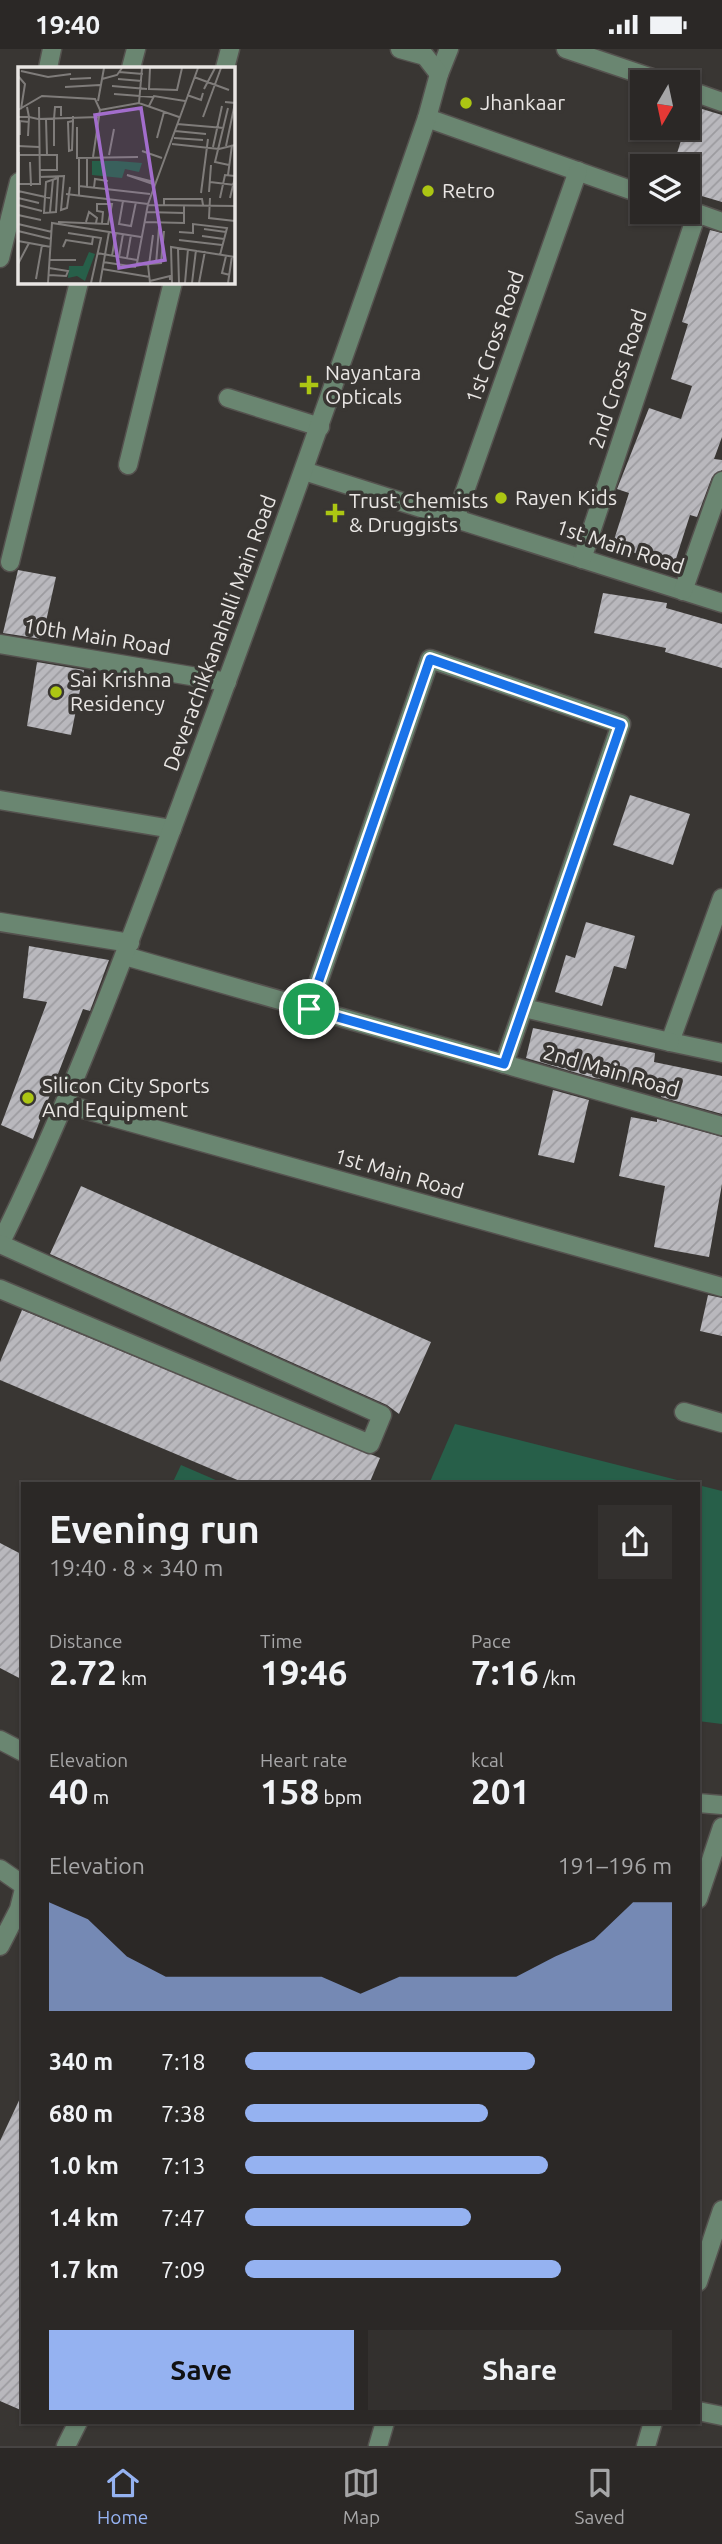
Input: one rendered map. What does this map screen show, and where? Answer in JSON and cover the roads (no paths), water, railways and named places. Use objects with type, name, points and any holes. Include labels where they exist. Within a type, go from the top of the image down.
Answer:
[{"type":"street","points":[[48,67],[52,49]]},
{"type":"street","points":[[131,67],[136,49]]},
{"type":"street","points":[[225,67],[230,49]]},
{"type":"street","points":[[400,49],[425,56],[439,74]]},
{"type":"street","name":"Deverachikkanahalli Main Road","points":[[0,1244],[65,1104],[127,950],[304,471],[449,49]]},
{"type":"street","points":[[566,49],[630,71]]},
{"type":"street","points":[[700,94],[722,102]]},
{"type":"street","points":[[427,118],[630,190]]},
{"type":"street","name":"1st Cross Road","points":[[455,519],[578,171]]},
{"type":"street","points":[[0,258],[18,186]]},
{"type":"street","points":[[700,214],[722,222]]},
{"type":"street","name":"2nd Cross Road","points":[[582,559],[688,224]]},
{"type":"street","points":[[10,562],[79,283]]},
{"type":"street","points":[[128,465],[173,283]]},
{"type":"street","points":[[228,398],[320,426]]},
{"type":"street","name":"1st Main Road","points":[[304,471],[722,603]]},
{"type":"street","points":[[683,591],[722,481]]},
{"type":"street","name":"10th Main Road","points":[[0,644],[227,682]]},
{"type":"street","points":[[309,1009],[430,659],[621,725],[504,1064]]},
{"type":"street","points":[[0,800],[172,829]]},
{"type":"street","points":[[670,1042],[722,898]]},
{"type":"street","name":"2nd Main Road","points":[[0,922],[127,950],[309,1009],[722,1126]]},
{"type":"street","points":[[524,1008],[722,1053]]},
{"type":"street","name":"1st Main Road","points":[[65,1104],[722,1287]]},
{"type":"street","points":[[0,1244],[382,1415],[370,1444],[0,1289]]},
{"type":"street","points":[[684,1412],[722,1423]]},
{"type":"street","points":[[0,1740],[21,1751]]},
{"type":"street","points":[[700,1803],[722,1805]]},
{"type":"street","points":[[700,1893],[722,1827]]},
{"type":"street","points":[[0,1869],[21,1884]]},
{"type":"street","points":[[0,1946],[21,1901]]},
{"type":"street","points":[[700,2276],[722,2210]]},
{"type":"street","points":[[700,2411],[722,2416]]},
{"type":"street","points":[[66,2446],[77,2424]]},
{"type":"street","points":[[378,2446],[384,2424]]},
{"type":"street","points":[[646,2446],[652,2424]]},
{"type":"place","name":"Jhankaar","points":[[466,103]]},
{"type":"place","name":"Retro","points":[[428,191]]},
{"type":"place","name":"Nayantara Opticals","points":[[309,385]]},
{"type":"place","name":"Rayen Kids","points":[[501,498]]},
{"type":"place","name":"Trust Chemists & Druggists","points":[[335,513]]},
{"type":"place","name":"Sai Krishna Residency","points":[[56,692]]},
{"type":"place","name":"Silicon City Sports And Equipment","points":[[28,1098]]}]
